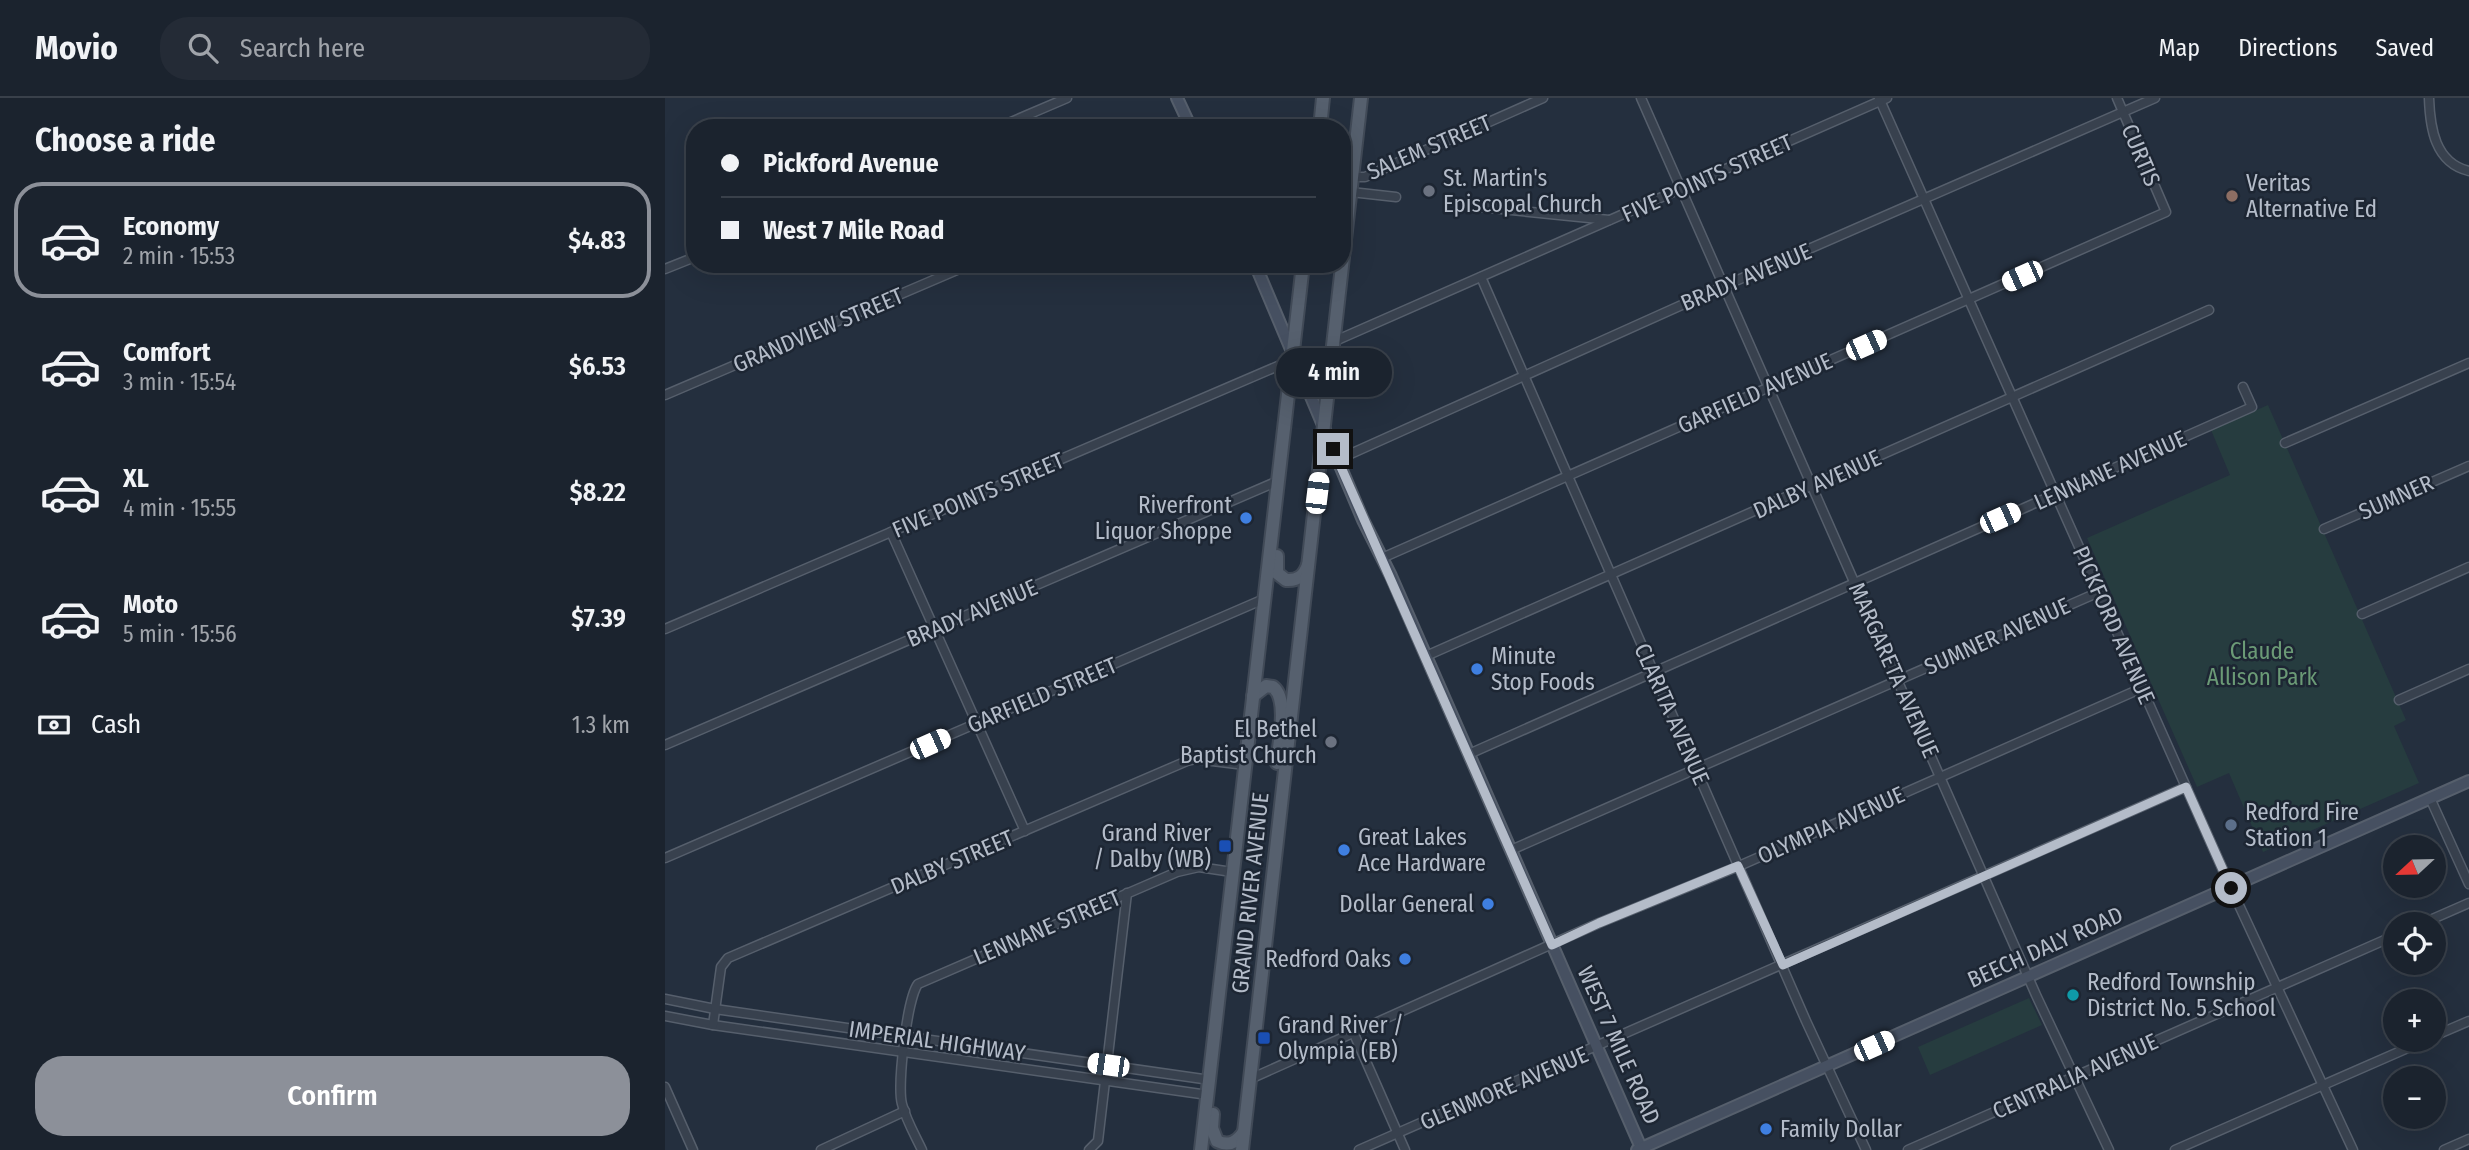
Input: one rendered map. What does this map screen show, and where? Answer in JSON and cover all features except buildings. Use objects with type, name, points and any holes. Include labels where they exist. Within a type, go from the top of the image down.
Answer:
[{"type":"main road","points":[[1321,119],[1323,98]]},
{"type":"main road","name":"GRAND RIVER AVENUE","points":[[1351,192],[1361,98]]},
{"type":"main road","points":[[1182,100],[1188,119]]},
{"type":"main road","name":"WEST 7 MILE ROAD","points":[[1259,273],[1337,460],[1426,656],[1640,1149]]},
{"type":"main road","name":"GRAND RIVER AVENUE","points":[[1201,1150],[1302,273]]},
{"type":"main road","name":"GRAND RIVER AVENUE","points":[[1242,1150],[1342,273]]},
{"type":"main road","points":[[1274,515],[1280,532],[1276,570],[1279,576],[1286,580],[1299,579],[1305,573],[1309,561]]},
{"type":"main road","points":[[1253,696],[1266,686],[1273,687],[1281,696],[1274,794],[1279,815]]},
{"type":"main road","name":"BEECH DALY ROAD","points":[[1640,1149],[2469,782]]},
{"type":"main road","points":[[1218,1003],[1223,1029],[1213,1133],[1217,1141],[1224,1144],[1234,1142],[1244,1132]]},
{"type":"street","points":[[1018,119],[1067,98]]},
{"type":"street","name":"SALEM STREET","points":[[1352,177],[1365,177],[1543,98]]},
{"type":"street","name":"MARGARETA AVENUE","points":[[1641,98],[2029,977],[2109,1150]]},
{"type":"street","name":"CURTIS","points":[[2117,98],[2166,212]]},
{"type":"street","name":"BRADY AVENUE","points":[[1337,460],[1525,374],[2155,98]]},
{"type":"street","points":[[2429,98],[2434,140],[2450,163],[2469,171]]},
{"type":"street","name":"FIVE POINTS STREET","points":[[1335,341],[1882,99]]},
{"type":"street","name":"PICKFORD AVENUE","points":[[1882,99],[2231,888],[2353,1150]]},
{"type":"street","points":[[1351,192],[1396,197]]},
{"type":"street","points":[[1461,205],[1612,220]]},
{"type":"street","name":"GARFIELD AVENUE","points":[[1382,558],[2166,212]]},
{"type":"street","points":[[665,269],[686,261]]},
{"type":"street","name":"GRANDVIEW STREET","points":[[665,396],[950,273]]},
{"type":"street","name":"CLARITA AVENUE","points":[[1481,277],[1738,866],[1866,1150]]},
{"type":"street","name":"DALBY AVENUE","points":[[1426,656],[2209,310]]},
{"type":"street","name":"FIVE POINTS STREET","points":[[665,629],[1292,355]]},
{"type":"street","points":[[2285,443],[2469,363]]},
{"type":"street","name":"LENNANE AVENUE","points":[[1469,754],[2252,407],[2243,387]]},
{"type":"street","name":"SUMNER","points":[[2324,529],[2469,466]]},
{"type":"street","name":"BRADY AVENUE","points":[[665,745],[1278,481]]},
{"type":"street","points":[[891,532],[1025,831]]},
{"type":"street","points":[[2362,614],[2469,567]]},
{"type":"street","name":"SUMNER AVENUE","points":[[1511,850],[2099,592]]},
{"type":"street","name":"GARFIELD STREET","points":[[665,858],[1264,598]]},
{"type":"street","points":[[2399,700],[2469,670]]},
{"type":"street","name":"OLYMPIA AVENUE","points":[[1250,1079],[1599,923],[1738,866],[2142,688]]},
{"type":"street","name":"DALBY STREET","points":[[713,1025],[721,967],[728,958],[1187,761],[1196,759],[1245,765]]},
{"type":"street","name":"GLENMORE AVENUE","points":[[1359,1150],[2186,787]]},
{"type":"street","points":[[2430,798],[2469,884]]},
{"type":"street","name":"LENNANE STREET","points":[[922,1150],[900,1092],[912,993],[921,981],[1127,892],[1188,869],[1199,867],[1232,872]]},
{"type":"street","points":[[1089,1150],[1098,1141],[1127,892]]},
{"type":"street","points":[[2446,913],[2469,902]]},
{"type":"street","name":"CENTRALIA AVENUE","points":[[1908,1150],[2383,941]]},
{"type":"street","name":"IMPERIAL HIGHWAY","points":[[665,999],[715,1009],[1210,1080]]},
{"type":"street","name":"IMPERIAL HIGHWAY","points":[[665,1016],[1208,1095]]},
{"type":"street","points":[[2446,1031],[2469,1020]]},
{"type":"street","points":[[1354,1034],[1405,1150]]},
{"type":"street","points":[[2175,1150],[2399,1052]]},
{"type":"street","points":[[665,1087],[668,1100],[693,1150]]},
{"type":"street","points":[[821,1150],[905,1111]]},
{"type":"street","points":[[2444,1150],[2469,1139]]},
{"type":"green space","name":"Claude Allison Park","points":[[2268,405],[2406,720],[2394,726],[2419,783],[2263,852],[2229,773],[2197,787],[2087,538],[2230,475],[2211,430]]},
{"type":"green space","points":[[2029,998],[2042,1025],[1930,1075],[1918,1047]]},
{"type":"place","name":"St. Martin's Episcopal Church","points":[[1429,191]]},
{"type":"place","name":"Veritas Alternative Ed","points":[[2232,196]]},
{"type":"place","name":"Riverfront Liquor Shoppe","points":[[1246,518]]},
{"type":"place","name":"Minute Stop Foods","points":[[1477,669]]},
{"type":"place","name":"El Bethel Baptist Church","points":[[1331,742]]},
{"type":"place","name":"Redford Fire Station 1","points":[[2231,825]]},
{"type":"place","name":"Grand River / Dalby (WB)","points":[[1225,846]]},
{"type":"place","name":"Great Lakes Ace Hardware","points":[[1344,850]]},
{"type":"place","name":"Dollar General","points":[[1488,904]]},
{"type":"place","name":"Redford Oaks","points":[[1405,959]]},
{"type":"place","name":"Redford Township District No. 5 School","points":[[2073,995]]},
{"type":"place","name":"Grand River / Olympia (EB)","points":[[1264,1038]]},
{"type":"place","name":"Family Dollar","points":[[1766,1129]]},
{"type":"route","points":[[1333,449],[1552,945],[1738,866],[1783,965],[2186,787],[2231,888]]}]
